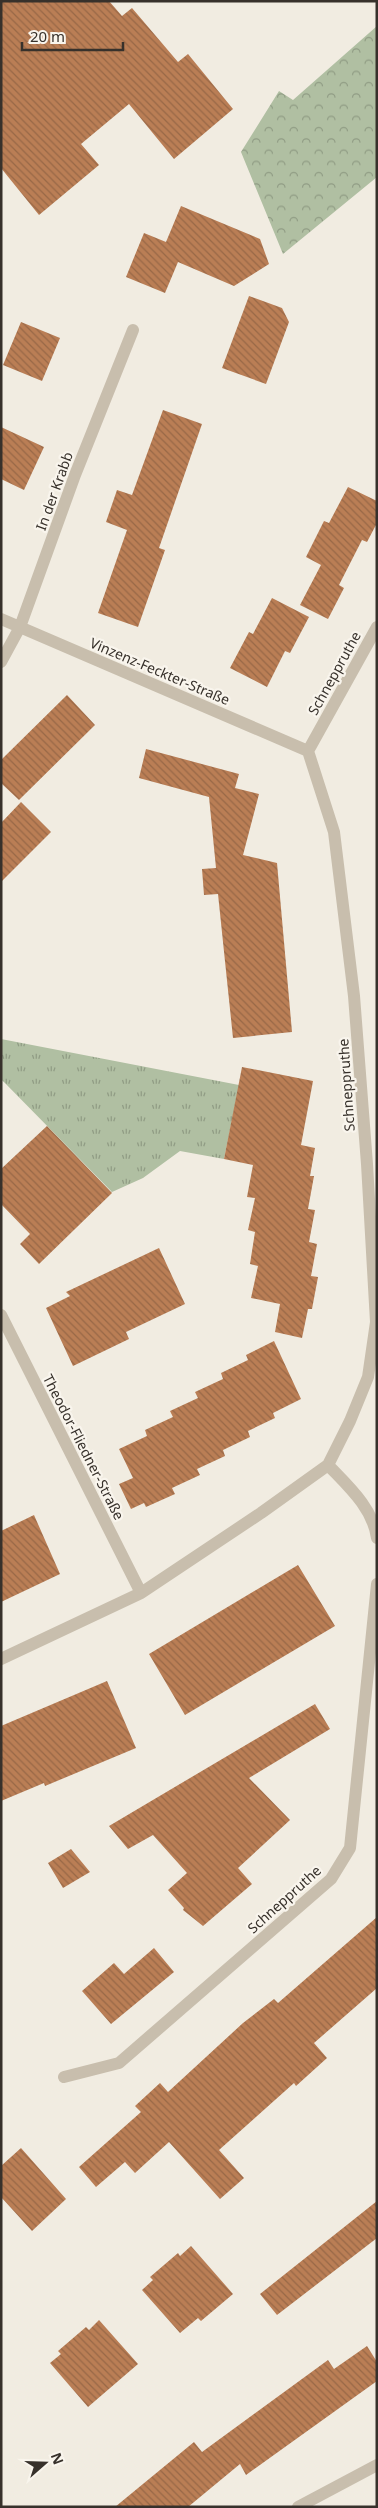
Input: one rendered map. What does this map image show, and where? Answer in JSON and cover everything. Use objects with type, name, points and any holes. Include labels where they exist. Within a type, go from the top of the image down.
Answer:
[{"type":"street","name":"In der Krabb","points":[[1,662],[20,627],[75,475],[133,330]]},
{"type":"street","name":"Vinzenz-Feckter-Straße","points":[[1,619],[308,751]]},
{"type":"street","name":"Schneppruthe","points":[[328,1465],[350,1421],[368,1377],[376,1322],[359,1062],[338,861],[334,832],[308,751],[377,627]]},
{"type":"street","name":"Theodor-Fliedner-Straße","points":[[1,1315],[140,1593]]},
{"type":"street","points":[[1,1659],[140,1593],[261,1513],[328,1465],[355,1493],[375,1526],[377,1538]]},
{"type":"street","name":"Schneppruthe","points":[[64,2077],[119,2063],[331,1879],[350,1848],[377,1584]]},
{"type":"street","points":[[298,2507],[377,2465]]},
{"type":"green space","points":[[377,26],[377,177],[283,254],[241,152],[279,91],[293,100]]},
{"type":"green space","points":[[1,1039],[239,1085],[224,1159],[180,1151],[143,1178],[112,1192],[1,1079]]},
{"type":"building","points":[[1,1],[109,1],[122,16],[132,8],[178,62],[188,54],[233,109],[174,159],[129,104],[81,144],[99,165],[39,215],[1,168]]},
{"type":"building","points":[[181,206],[260,239],[269,264],[234,286],[178,262],[165,293],[126,277],[144,233],[166,242]]},
{"type":"building","points":[[249,296],[282,308],[289,322],[266,384],[222,368]]},
{"type":"building","points":[[21,322],[60,338],[42,381],[3,365]]},
{"type":"building","points":[[163,410],[202,424],[159,548],[165,550],[138,627],[98,613],[127,530],[106,522],[117,490],[132,495]]},
{"type":"building","points":[[1,427],[44,447],[24,490],[1,479]]},
{"type":"building","points":[[348,487],[377,501],[377,523],[367,542],[362,540],[339,585],[344,588],[328,619],[300,605],[321,565],[306,557],[324,521],[329,523]]},
{"type":"building","points":[[272,598],[309,617],[290,653],[285,651],[267,687],[230,668],[249,632],[253,634]]},
{"type":"building","points":[[67,695],[95,725],[19,800],[1,783],[1,760]]},
{"type":"building","points":[[146,749],[239,774],[235,788],[259,794],[243,855],[277,863],[292,1032],[233,1038],[218,894],[204,895],[202,869],[216,868],[209,797],[139,778]]},
{"type":"building","points":[[21,802],[51,832],[1,882],[1,823]]},
{"type":"building","points":[[242,1067],[313,1081],[301,1145],[315,1148],[310,1176],[314,1176],[308,1209],[315,1210],[309,1242],[317,1244],[311,1276],[318,1277],[312,1309],[308,1309],[302,1338],[275,1332],[280,1304],[251,1298],[258,1266],[250,1264],[255,1232],[248,1230],[255,1198],[247,1197],[253,1165],[224,1159]]},
{"type":"building","points":[[47,1126],[112,1193],[39,1264],[20,1244],[30,1234],[1,1204],[1,1169]]},
{"type":"building","points":[[159,1248],[185,1304],[126,1332],[129,1339],[73,1366],[46,1308],[70,1296],[66,1292]]},
{"type":"building","points":[[274,1341],[301,1399],[273,1413],[275,1418],[248,1431],[250,1437],[223,1450],[225,1456],[197,1469],[200,1475],[172,1488],[175,1494],[146,1507],[144,1503],[131,1509],[119,1484],[133,1478],[119,1449],[147,1436],[145,1430],[173,1417],[170,1411],[198,1398],[195,1392],[223,1379],[221,1373],[248,1360],[246,1355]]},
{"type":"building","points":[[34,1515],[60,1574],[1,1602],[1,1531]]},
{"type":"building","points":[[298,1565],[335,1626],[185,1715],[149,1654]]},
{"type":"building","points":[[107,1681],[136,1748],[45,1786],[44,1783],[1,1801],[1,1726]]},
{"type":"building","points":[[315,1704],[330,1729],[249,1778],[290,1820],[238,1868],[252,1884],[203,1926],[183,1910],[184,1908],[168,1890],[187,1873],[153,1835],[128,1849],[109,1826]]},
{"type":"building","points":[[71,1849],[90,1872],[63,1888],[48,1863]]},
{"type":"building","points":[[377,1917],[377,1988],[314,2043],[327,2058],[296,2086],[294,2083],[219,2150],[244,2178],[220,2199],[169,2142],[135,2173],[125,2162],[96,2187],[79,2167],[141,2112],[135,2106],[160,2083],[168,2092],[243,2023],[274,1999],[278,2003]]},
{"type":"building","points":[[154,1948],[174,1972],[111,2024],[82,1991],[114,1963],[124,1974]]},
{"type":"building","points":[[21,2148],[66,2199],[32,2231],[1,2197],[1,2166]]},
{"type":"building","points":[[377,2201],[377,2238],[277,2315],[260,2294]]},
{"type":"building","points":[[191,2246],[233,2294],[201,2321],[198,2318],[180,2333],[142,2290],[153,2280],[150,2277],[178,2253],[180,2256]]},
{"type":"building","points":[[99,2320],[138,2364],[88,2407],[50,2363],[61,2354],[58,2351],[86,2327],[89,2330]]},
{"type":"building","points":[[367,2346],[377,2362],[377,2381],[246,2475],[240,2464],[188,2507],[115,2507],[194,2442],[202,2452],[328,2360],[334,2369]]}]
